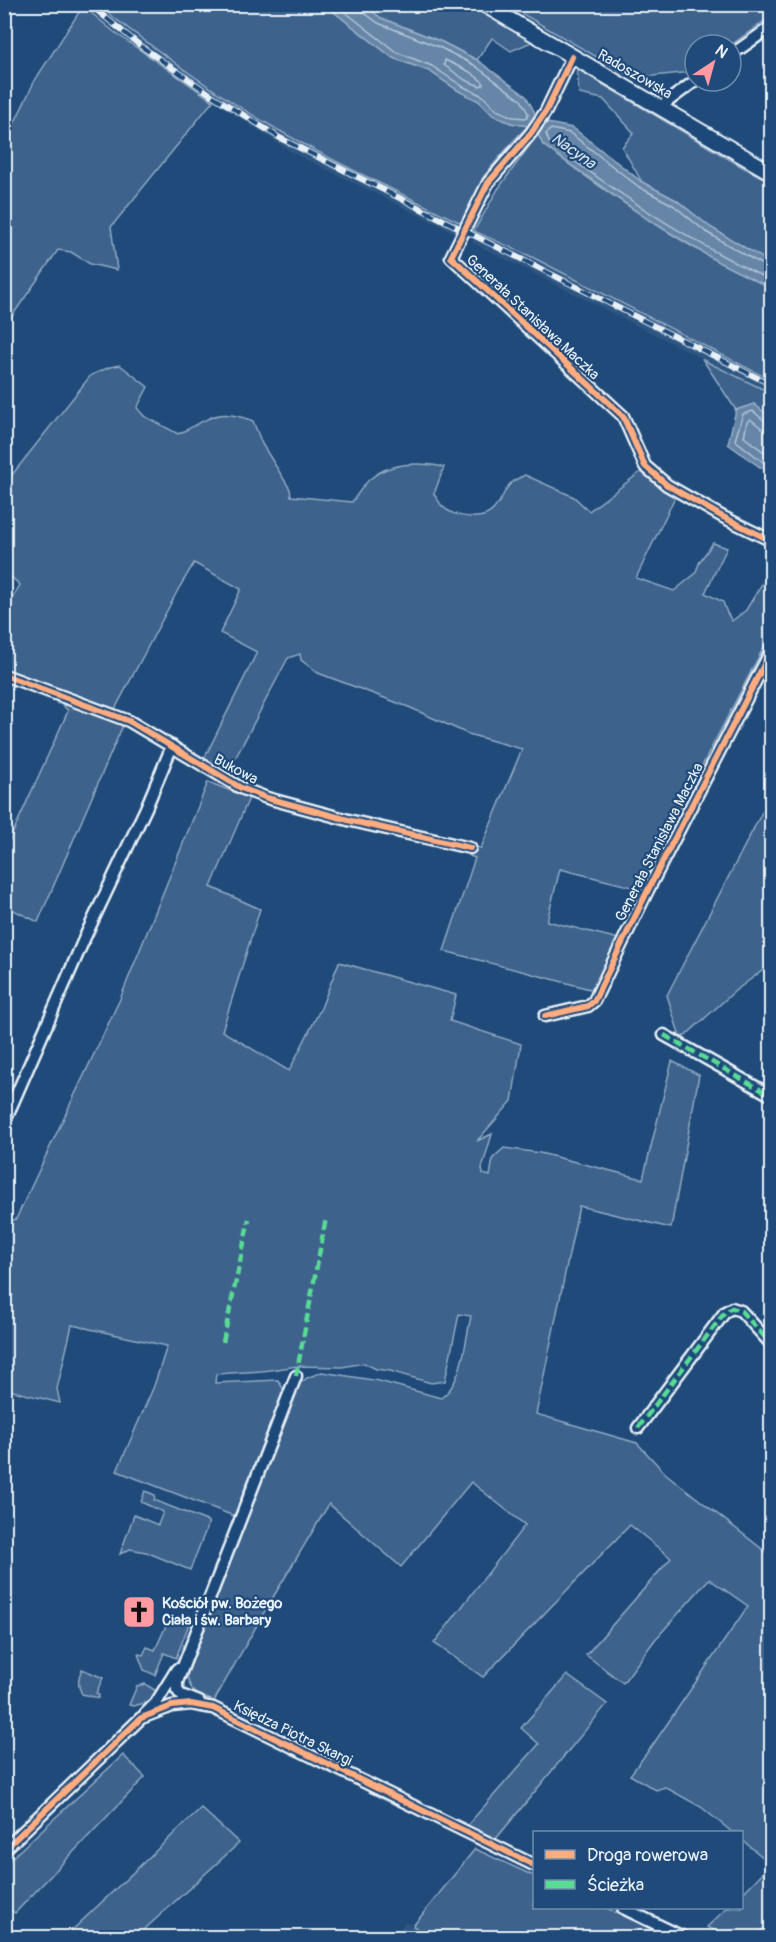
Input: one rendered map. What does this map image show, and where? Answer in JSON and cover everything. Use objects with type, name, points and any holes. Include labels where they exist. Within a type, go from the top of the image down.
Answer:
[{"type":"street","name":"Radoszowska","points":[[483,4],[771,173]]},
{"type":"street","points":[[743,46],[771,26]]},
{"type":"street","name":"Generała Stanisława Maczka","points":[[572,57],[546,111],[531,133],[488,183],[451,257],[622,416],[645,466],[667,485],[771,541]]},
{"type":"street","points":[[660,107],[683,90]]},
{"type":"street","name":"Generała Stanisława Maczka","points":[[545,1016],[588,1006],[594,1001],[771,649]]},
{"type":"street","name":"Bukowa","points":[[4,675],[129,721],[241,788],[267,798],[352,821],[470,848]]},
{"type":"street","points":[[4,1123],[172,746]]},
{"type":"street","points":[[664,1035],[771,1096]]},
{"type":"street","points":[[638,1428],[725,1312],[732,1308],[741,1311],[771,1345]]},
{"type":"street","name":"Księdza Piotra Skargi","points":[[296,1376],[187,1653],[177,1682],[177,1690],[181,1695],[213,1708],[533,1865]]},
{"type":"street","name":"Księdza Piotra Skargi","points":[[4,1850],[156,1703],[187,1653]]},
{"type":"street","name":"Księdza Piotra Skargi","points":[[141,1718],[172,1706],[191,1704],[213,1708]]},
{"type":"street","points":[[625,1909],[686,1938]]},
{"type":"shaded area","points":[[771,4],[771,16],[743,36],[743,33],[683,33],[683,73],[633,78],[507,5]]},
{"type":"shaded area","points":[[81,5],[97,5],[185,71],[265,123],[461,223],[457,234],[293,153],[173,74],[114,32]]},
{"type":"shaded area","points":[[97,5],[325,5],[393,58],[429,71],[479,101],[493,115],[511,123],[528,126],[484,176],[461,223],[338,162],[244,110]]},
{"type":"shaded area","points":[[364,5],[472,5],[534,41],[511,51],[492,38],[477,60],[442,42],[381,18]]},
{"type":"shaded area","points":[[83,6],[114,32],[213,101],[111,227],[117,270],[90,264],[71,252],[58,250],[5,326],[5,143],[35,80]]},
{"type":"shaded area","points":[[577,69],[771,182],[771,263],[710,227],[676,200],[642,182],[622,147],[634,133],[603,99],[579,94]]},
{"type":"shaded area","points":[[538,134],[543,145],[654,223],[711,258],[771,288],[771,380],[532,257],[474,231],[498,189]]},
{"type":"shaded area","points":[[474,231],[532,257],[771,380],[771,393],[473,243]]},
{"type":"shaded area","points":[[703,360],[771,393],[771,418],[754,404],[736,410]]},
{"type":"shaded area","points":[[120,365],[148,387],[137,408],[144,416],[178,434],[214,416],[230,415],[253,421],[262,444],[290,489],[291,496],[352,502],[365,484],[377,473],[395,466],[425,464],[444,467],[434,494],[442,506],[453,513],[476,517],[489,513],[499,503],[508,486],[525,475],[574,497],[589,511],[642,471],[675,497],[636,578],[674,591],[695,574],[700,561],[713,543],[727,548],[705,593],[723,602],[732,621],[746,610],[771,569],[771,633],[676,816],[644,883],[636,888],[560,869],[547,921],[619,939],[594,990],[444,951],[475,858],[470,856],[475,847],[481,848],[522,749],[468,734],[411,708],[318,673],[301,660],[300,654],[288,658],[227,774],[204,765],[205,757],[257,652],[220,633],[241,589],[194,563],[115,709],[5,669],[5,611],[20,585],[5,574],[4,485],[91,375]]},
{"type":"shaded area","points":[[56,703],[73,706],[123,725],[38,922],[5,906],[5,850],[68,711],[63,705]]},
{"type":"shaded area","points":[[208,782],[249,798],[211,887],[260,909],[222,1031],[289,1071],[321,1008],[339,962],[456,995],[450,1021],[521,1044],[512,1101],[477,1141],[492,1134],[482,1168],[483,1174],[490,1176],[493,1158],[504,1148],[540,1153],[643,1179],[672,1061],[699,1075],[671,1228],[579,1206],[536,1414],[637,1443],[665,1473],[771,1556],[771,1864],[743,1841],[743,1831],[731,1831],[701,1807],[665,1787],[656,1790],[630,1775],[748,1606],[709,1579],[654,1641],[623,1683],[586,1655],[671,1558],[630,1525],[483,1677],[434,1643],[525,1525],[471,1482],[401,1567],[329,1504],[214,1701],[193,1690],[187,1675],[298,1385],[307,1378],[322,1372],[379,1381],[441,1398],[454,1383],[459,1372],[471,1316],[459,1314],[445,1381],[431,1383],[376,1369],[364,1363],[342,1367],[298,1366],[216,1374],[215,1383],[278,1380],[284,1390],[234,1516],[117,1471],[154,1386],[167,1346],[72,1325],[57,1389],[60,1403],[5,1389],[5,1223],[16,1219],[120,999]]},
{"type":"shaded area","points":[[771,795],[771,964],[735,991],[685,1036],[680,1037],[667,995]]},
{"type":"shaded area","points":[[145,1491],[155,1495],[154,1500],[209,1522],[190,1570],[146,1552],[130,1549],[120,1554],[134,1515],[158,1525],[163,1512],[141,1502]]},
{"type":"shaded area","points":[[170,1617],[189,1624],[176,1658],[164,1653],[155,1675],[144,1670],[138,1654],[143,1655],[147,1647],[155,1650]]},
{"type":"shaded area","points":[[82,1669],[103,1678],[96,1693],[99,1695],[98,1698],[82,1694],[79,1682]]},
{"type":"shaded area","points":[[567,1675],[607,1704],[495,1840],[465,1828],[539,1744],[521,1728]]},
{"type":"shaded area","points":[[145,1684],[158,1692],[154,1700],[134,1706],[129,1705],[137,1686]]},
{"type":"shaded area","points":[[123,1755],[145,1777],[15,1913],[5,1906],[5,1864]]},
{"type":"shaded area","points":[[201,1808],[239,1843],[136,1937],[65,1937]]},
{"type":"shaded area","points":[[475,1849],[533,1876],[533,1909],[608,1909],[673,1937],[435,1938],[413,1926]]},
{"type":"shaded area","points":[[771,1864],[771,1921],[754,1937],[729,1937],[707,1927],[726,1909],[743,1909],[743,1893]]},
{"type":"shaded area","points":[[405,1922],[435,1937],[393,1938]]},
{"type":"water","points":[[325,5],[364,5],[381,18],[442,42],[477,60],[526,96],[536,115],[528,126],[511,123],[493,115],[479,101],[429,71],[393,58]]},
{"type":"water","name":"Nacyna","points":[[547,123],[573,128],[642,182],[676,200],[710,227],[771,263],[771,288],[720,263],[649,220],[543,145],[538,134]]},
{"type":"water","points":[[754,404],[771,418],[771,472],[760,467],[728,444],[736,410]]},
{"type":"railway","points":[[89,4],[142,47],[210,94],[280,138],[772,385]]},
{"type":"marked path","points":[[664,1035],[772,1096]]},
{"type":"marked path","points":[[296,1376],[326,1218]]},
{"type":"marked path","points":[[223,1342],[249,1219]]},
{"type":"marked path","points":[[638,1428],[725,1312],[732,1308],[741,1311],[772,1345]]},
{"type":"cycle path","points":[[572,57],[546,111],[531,133],[488,183],[451,257],[623,416],[645,466],[667,485],[723,517],[772,541]]},
{"type":"cycle path","points":[[545,1016],[588,1006],[594,1001],[648,890],[772,649]]},
{"type":"cycle path","points":[[4,675],[129,721],[241,788],[267,798],[352,821],[470,848]]},
{"type":"cycle path","points":[[4,1850],[141,1718],[172,1706],[191,1704],[213,1708],[533,1865]]},
{"type":"place","name":"Kościół pw. Bożego Ciała i św. Barbary","points":[[139,1612]]}]
